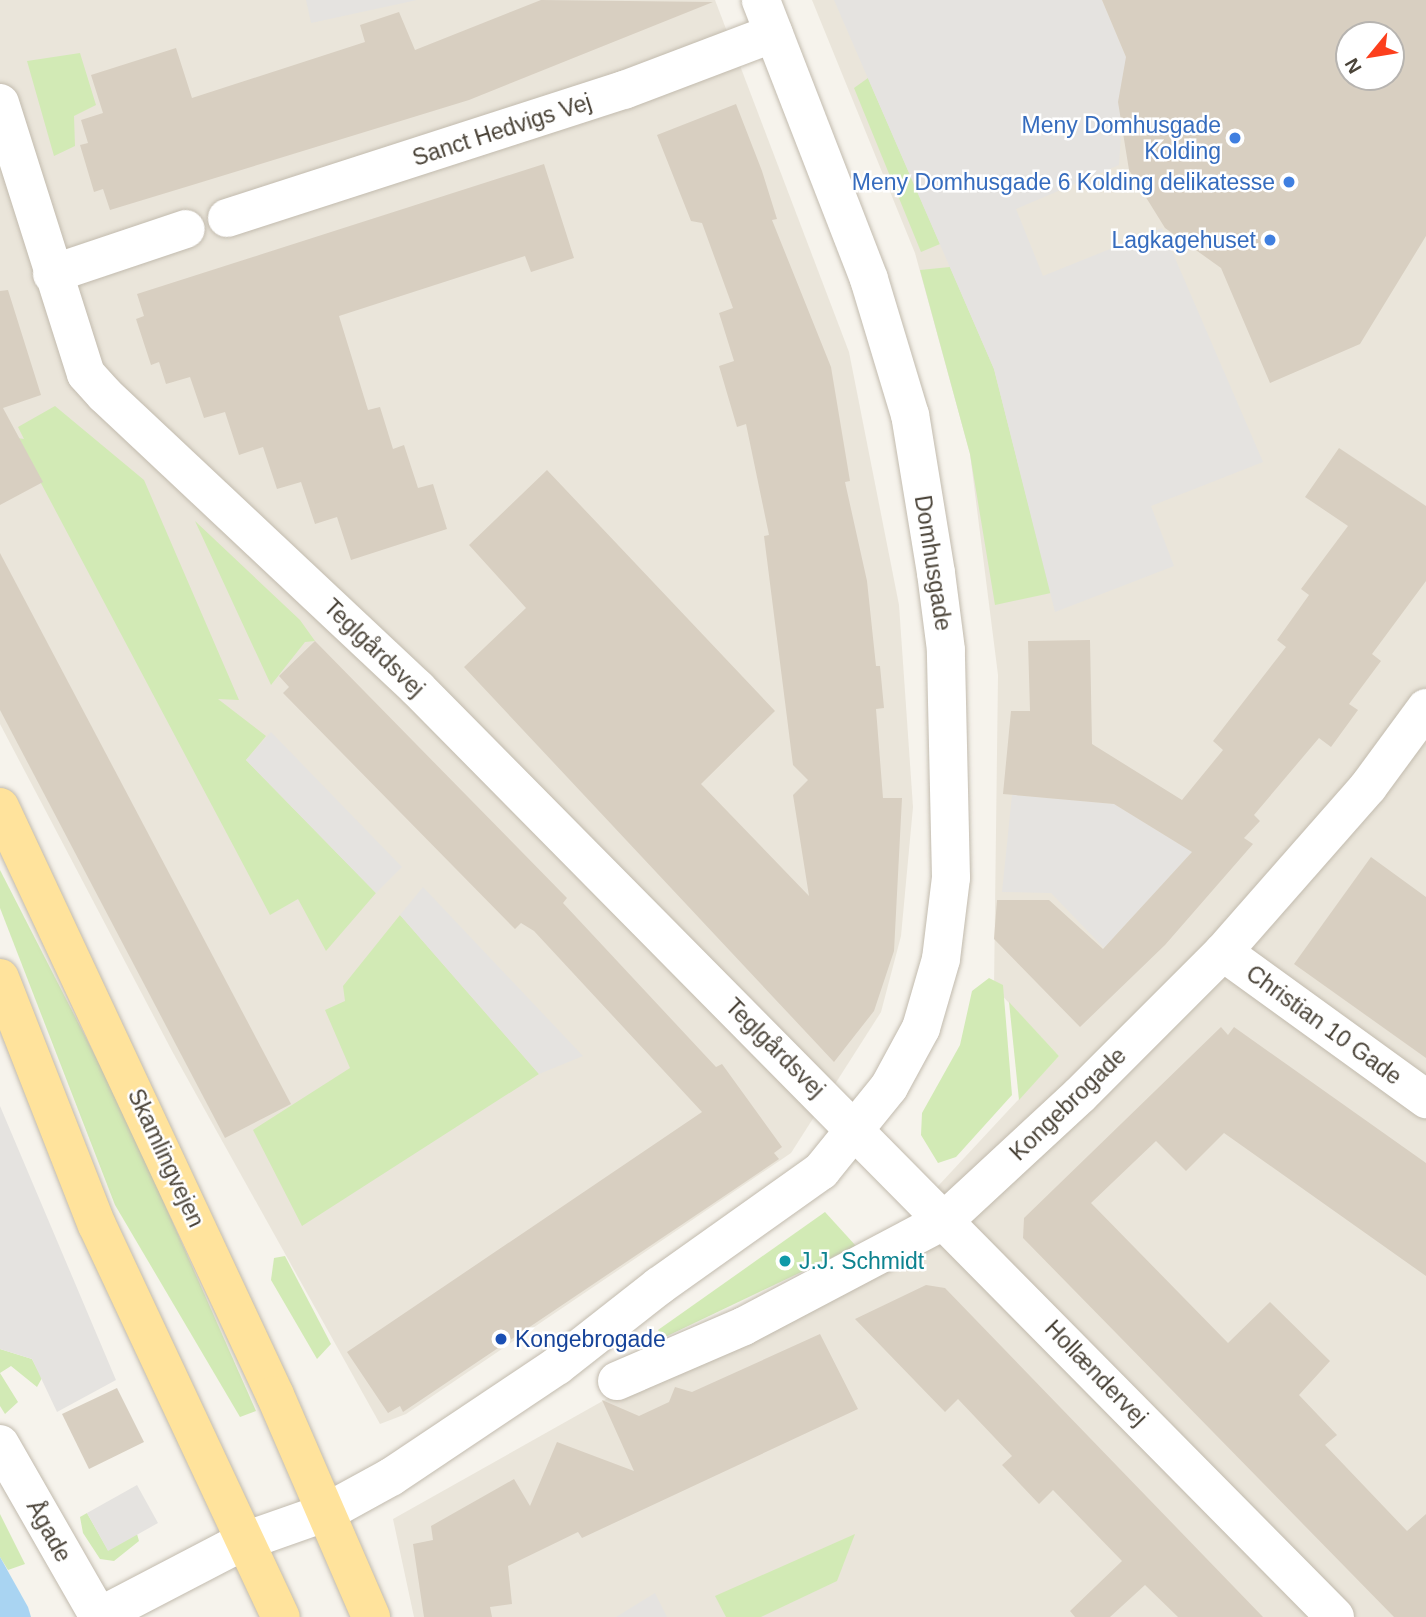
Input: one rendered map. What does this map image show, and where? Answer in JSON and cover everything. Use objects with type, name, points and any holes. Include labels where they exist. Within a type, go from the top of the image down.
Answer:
[{"type":"main road","name":"Skamlingvejen","points":[[0,807],[327,1512],[371,1617]]},
{"type":"main road","points":[[0,978],[97,1224],[242,1542],[281,1617]]},
{"type":"street","name":"Sanct Hedvigs Vej","points":[[227,218],[624,90],[768,16]]},
{"type":"street","name":"Domhusgade","points":[[768,16],[869,279],[910,415],[946,650],[953,828],[941,959],[920,1028],[889,1087],[856,1130]]},
{"type":"street","name":"Teglgårdsvej","points":[[0,103],[52,274],[86,374],[105,396],[417,688],[856,1130]]},
{"type":"street","points":[[52,274],[186,229]]},
{"type":"street","name":"Kongebrogade","points":[[617,1381],[744,1326],[945,1220],[1080,1095],[1223,952],[1368,787],[1426,708]]},
{"type":"street","name":"Christian 10 Gade","points":[[1223,952],[1426,1098]]},
{"type":"street","name":"Hollændervej","points":[[856,1130],[1335,1617]]},
{"type":"street","points":[[99,1617],[242,1542],[327,1512],[428,1457],[557,1366],[659,1286],[821,1171],[856,1130]]},
{"type":"street","name":"Ågade","points":[[0,1444],[99,1617]]},
{"type":"shaded area","points":[[0,0],[715,0],[849,352],[899,605],[913,807],[901,936],[881,1012],[791,1153],[406,1414],[380,1424],[172,1051],[0,724]]},
{"type":"shaded area","points":[[306,0],[417,0],[311,23]]},
{"type":"shaded area","points":[[812,0],[1426,0],[1426,1617],[414,1617],[393,1519],[887,1241],[1059,1056],[994,987],[998,675],[970,454],[915,253]]},
{"type":"shaded area","points":[[834,0],[1102,0],[1126,57],[1119,165],[1016,209],[1043,276],[1162,228],[1263,462],[1151,506],[1174,566],[1055,612],[994,369]]},
{"type":"shaded area","points":[[271,732],[402,867],[376,893],[246,760]]},
{"type":"shaded area","points":[[1012,795],[1114,804],[1192,852],[1104,948],[1051,893],[1002,892]]},
{"type":"shaded area","points":[[423,887],[583,1056],[539,1074],[400,915]]},
{"type":"shaded area","points":[[0,1106],[116,1380],[57,1412],[32,1359],[0,1349]]},
{"type":"shaded area","points":[[137,1485],[158,1523],[108,1551],[87,1513]]},
{"type":"shaded area","points":[[655,1593],[667,1617],[616,1617]]},
{"type":"green space","points":[[80,53],[96,105],[74,116],[75,146],[54,156],[27,61]]},
{"type":"green space","points":[[868,78],[940,244],[921,252],[854,88]]},
{"type":"green space","points":[[950,267],[994,369],[1051,593],[995,605],[970,454],[920,270]]},
{"type":"green space","points":[[55,406],[144,480],[239,700],[218,699],[266,736],[246,760],[376,893],[326,951],[298,899],[270,915],[17,438],[24,439],[18,427]]},
{"type":"green space","points":[[195,521],[300,620],[315,641],[305,642],[271,685]]},
{"type":"green space","points":[[0,870],[124,1112],[256,1411],[240,1417],[115,1205],[0,908]]},
{"type":"green space","points":[[400,915],[539,1074],[302,1226],[253,1130],[350,1068],[325,1010],[345,1001],[343,986]]},
{"type":"green space","points":[[989,978],[1003,985],[1012,1095],[956,1157],[938,1163],[921,1135],[922,1113],[960,1045],[972,991]]},
{"type":"green space","points":[[1009,1002],[1059,1056],[1019,1100]]},
{"type":"green space","points":[[825,1212],[856,1246],[663,1338],[658,1330]]},
{"type":"green space","points":[[285,1256],[331,1344],[317,1359],[271,1280],[274,1258]]},
{"type":"green space","points":[[0,1349],[32,1359],[42,1378],[37,1387],[11,1366],[0,1373]]},
{"type":"green space","points":[[0,1373],[18,1402],[5,1414],[0,1406]]},
{"type":"green space","points":[[87,1513],[108,1550],[137,1534],[139,1541],[114,1561],[100,1559],[83,1533],[80,1517]]},
{"type":"green space","points":[[0,1514],[25,1564],[8,1570],[0,1557]]},
{"type":"green space","points":[[855,1534],[837,1581],[761,1617],[726,1617],[715,1596]]},
{"type":"water","points":[[0,1557],[28,1607],[31,1617],[0,1617]]},
{"type":"building","points":[[541,0],[713,2],[469,100],[189,186],[110,210],[103,189],[94,192],[80,145],[88,143],[81,120],[103,113],[91,75],[176,48],[192,98],[365,42],[360,25],[399,12],[415,50]]},
{"type":"building","points":[[1102,0],[1426,0],[1426,236],[1360,344],[1270,383],[1221,268],[1165,228],[1129,170],[1118,102],[1126,57]]},
{"type":"building","points":[[736,104],[777,219],[772,220],[831,367],[850,481],[845,482],[867,581],[876,666],[880,666],[884,708],[876,709],[883,798],[902,798],[894,951],[874,1011],[834,1062],[464,667],[526,608],[469,545],[547,470],[775,711],[701,784],[809,896],[793,795],[808,780],[793,765],[764,536],[769,535],[746,424],[737,427],[719,366],[734,361],[719,313],[733,308],[702,223],[691,221],[657,135]]},
{"type":"building","points":[[544,164],[574,258],[531,272],[525,256],[339,316],[368,410],[380,407],[393,449],[404,445],[418,488],[433,484],[447,529],[351,560],[337,517],[315,524],[301,482],[277,489],[263,447],[239,455],[225,412],[204,418],[190,377],[166,384],[159,362],[151,365],[136,319],[144,316],[137,294]]},
{"type":"building","points":[[8,290],[41,395],[3,408],[43,482],[0,505],[0,291]]},
{"type":"building","points":[[1339,448],[1426,506],[1426,581],[1372,654],[1381,661],[1349,704],[1358,710],[1331,747],[1319,738],[1254,815],[1260,821],[1244,838],[1253,844],[1165,945],[1080,1027],[994,939],[997,900],[1049,900],[1103,949],[1192,852],[1114,804],[1003,794],[1011,711],[1030,711],[1028,641],[1090,640],[1092,744],[1182,800],[1223,750],[1213,741],[1286,647],[1277,640],[1309,595],[1301,589],[1348,526],[1305,497]]},
{"type":"building","points":[[0,553],[291,1104],[225,1138],[0,710]]},
{"type":"building","points":[[315,641],[567,898],[563,903],[716,1067],[722,1064],[782,1147],[774,1153],[779,1159],[403,1412],[400,1406],[388,1413],[347,1352],[702,1112],[534,931],[521,923],[515,929],[283,693],[289,687],[279,676]]},
{"type":"building","points":[[1371,857],[1426,897],[1426,1058],[1294,964]]},
{"type":"building","points":[[1221,1027],[1228,1035],[1234,1027],[1426,1163],[1426,1276],[1224,1133],[1186,1171],[1156,1141],[1091,1203],[1228,1343],[1270,1302],[1330,1361],[1299,1395],[1337,1435],[1325,1445],[1407,1531],[1426,1514],[1426,1617],[1394,1617],[1023,1238],[1024,1218]]},
{"type":"building","points":[[926,1285],[945,1288],[1263,1617],[1178,1617],[1145,1585],[1110,1617],[1075,1617],[1070,1611],[1122,1561],[1053,1490],[1039,1504],[1002,1465],[1012,1456],[958,1399],[945,1412],[855,1319]]},
{"type":"building","points":[[820,1334],[858,1409],[582,1538],[578,1532],[508,1566],[512,1604],[490,1607],[492,1617],[424,1617],[413,1544],[433,1540],[431,1526],[514,1479],[530,1506],[557,1442],[634,1471],[602,1400],[639,1416],[669,1402],[675,1387],[692,1392]]},
{"type":"building","points":[[117,1388],[144,1442],[89,1469],[62,1414]]},
{"type":"place","name":"Meny Domhusgade Kolding","points":[[1235,138]]},
{"type":"place","name":"Meny Domhusgade 6 Kolding delikatesse","points":[[1289,182]]},
{"type":"place","name":"Lagkagehuset","points":[[1270,240]]},
{"type":"place","name":"J.J. Schmidt","points":[[785,1261]]},
{"type":"place","name":"Kongebrogade","points":[[501,1339]]}]
